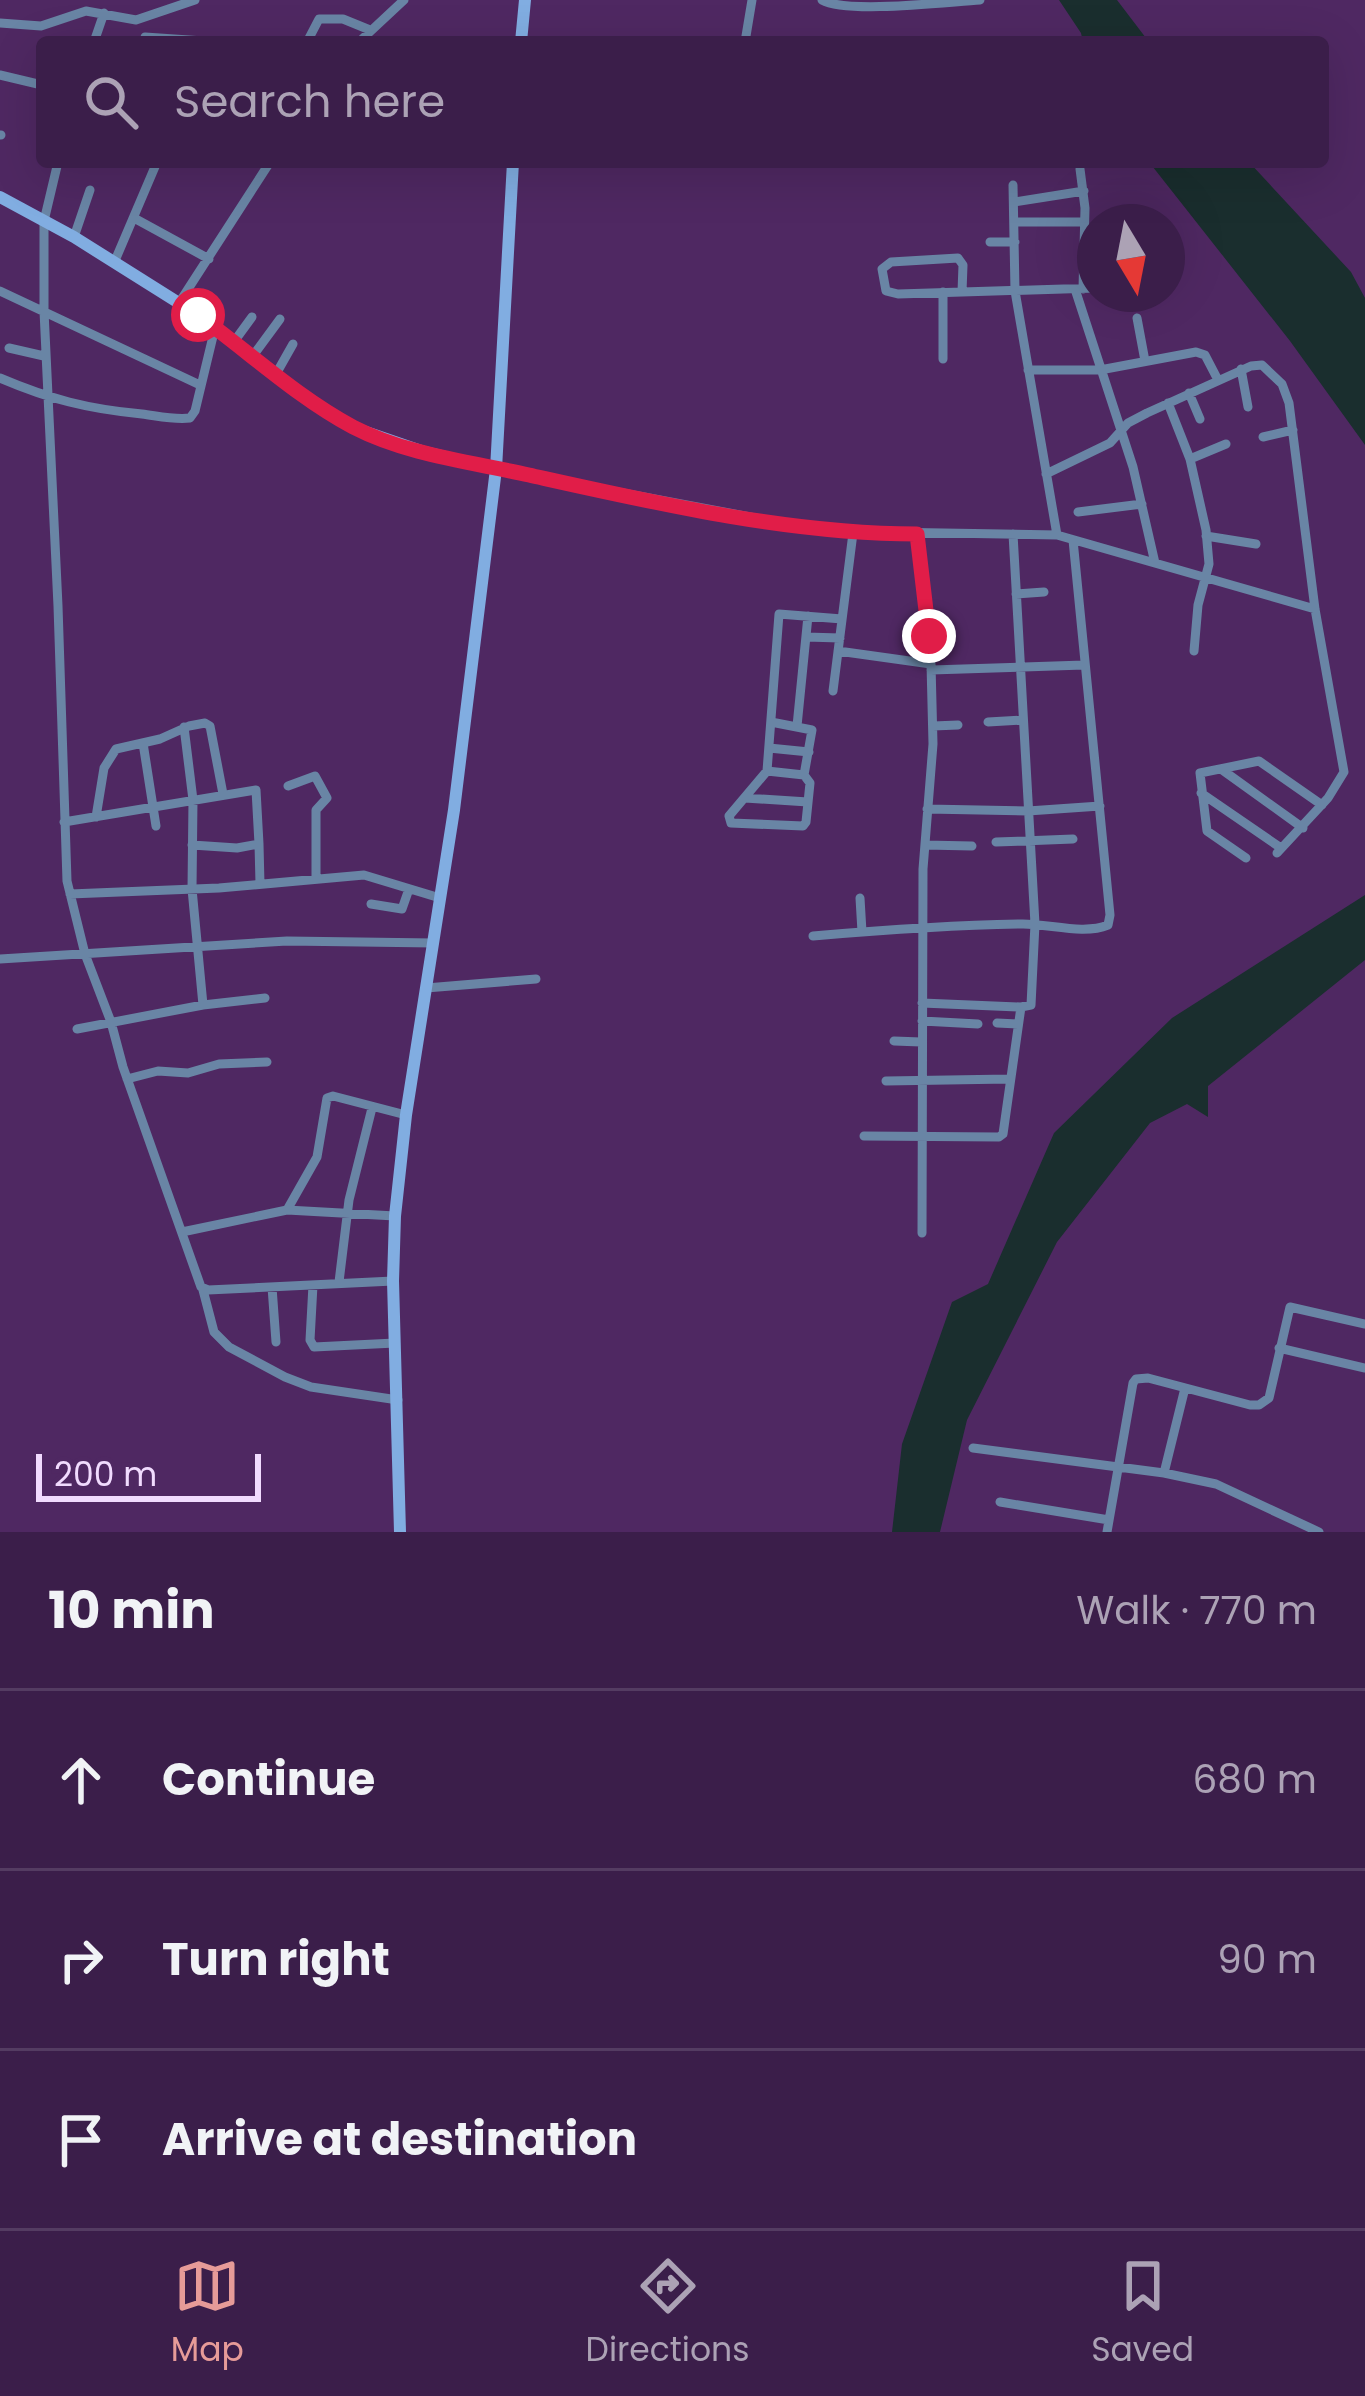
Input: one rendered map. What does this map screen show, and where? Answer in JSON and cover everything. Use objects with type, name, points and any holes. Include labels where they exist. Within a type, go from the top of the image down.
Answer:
[{"type":"street","points":[[0,23],[41,26],[86,11],[136,20],[195,0]]},
{"type":"street","points":[[522,36],[525,0]]},
{"type":"street","points":[[746,36],[752,0]]},
{"type":"street","points":[[822,0],[852,6],[980,0]]},
{"type":"street","points":[[364,36],[399,2]]},
{"type":"street","points":[[96,36],[104,13]]},
{"type":"street","points":[[310,36],[320,19],[343,19],[370,30]]},
{"type":"street","points":[[0,75],[36,84]]},
{"type":"street","points":[[57,168],[44,221],[44,356],[66,871],[85,954],[214,1332],[229,1347],[285,1377],[321,1390],[398,1400]]},
{"type":"street","points":[[114,262],[155,168]]},
{"type":"street","points":[[179,303],[267,168]]},
{"type":"street","points":[[400,1532],[395,1216],[467,711],[496,469],[513,168]]},
{"type":"street","points":[[1080,169],[1084,204]]},
{"type":"street","points":[[1013,185],[1015,291],[1057,536]]},
{"type":"street","points":[[74,237],[90,190]]},
{"type":"street","points":[[1015,202],[1084,191]]},
{"type":"street","points":[[0,197],[179,303],[300,394],[354,428],[422,452],[724,514],[853,533],[1057,536],[1315,609]]},
{"type":"street","points":[[134,218],[209,260]]},
{"type":"street","points":[[1014,222],[1077,222]]},
{"type":"street","points":[[990,242],[1015,242]]},
{"type":"street","points":[[962,292],[963,265],[958,257],[891,262],[882,269],[888,292],[962,292],[1077,289]]},
{"type":"street","points":[[0,308],[2,292],[200,386]]},
{"type":"street","points":[[943,292],[943,359]]},
{"type":"street","points":[[1089,312],[1100,370],[1122,431],[1155,563]]},
{"type":"street","points":[[233,343],[252,317]]},
{"type":"street","points":[[1137,318],[1145,361]]},
{"type":"street","points":[[252,357],[280,319]]},
{"type":"street","points":[[0,378],[47,398],[184,420],[194,415],[215,328]]},
{"type":"street","points":[[276,374],[293,344]]},
{"type":"street","points":[[9,348],[44,356]]},
{"type":"street","points":[[1028,370],[1100,370],[1202,353],[1218,380]]},
{"type":"street","points":[[1046,474],[1116,439],[1128,423],[1241,370],[1262,365],[1282,384],[1289,403],[1315,609],[1344,767],[1325,801],[1279,850],[1201,793]]},
{"type":"street","points":[[1241,370],[1248,406]]},
{"type":"street","points":[[1189,393],[1200,419]]},
{"type":"street","points":[[1168,403],[1190,459],[1209,564],[1198,605],[1194,651]]},
{"type":"street","points":[[1263,437],[1293,430]]},
{"type":"street","points":[[1190,459],[1226,444]]},
{"type":"street","points":[[1078,512],[1142,504]]},
{"type":"street","points":[[833,691],[853,533]]},
{"type":"street","points":[[917,534],[933,727],[923,926],[922,1233]]},
{"type":"street","points":[[922,1003],[1031,1004],[1035,924],[1012,534]]},
{"type":"street","points":[[1206,536],[1256,544]]},
{"type":"street","points":[[813,936],[923,926],[1108,925],[1073,540]]},
{"type":"street","points":[[1016,594],[1044,592]]},
{"type":"street","points":[[767,771],[804,776],[810,783],[802,826],[731,823],[729,816],[767,771],[779,614],[842,619]]},
{"type":"street","points":[[797,726],[808,616]]},
{"type":"street","points":[[806,637],[840,638]]},
{"type":"street","points":[[838,651],[931,668],[1084,665]]},
{"type":"street","points":[[988,722],[1023,720]]},
{"type":"street","points":[[771,722],[812,730],[804,776]]},
{"type":"street","points":[[96,817],[103,774],[118,748],[205,723],[210,726],[224,794]]},
{"type":"street","points":[[933,727],[958,724]]},
{"type":"street","points":[[184,727],[194,800],[192,889],[203,1005]]},
{"type":"street","points":[[143,743],[156,826]]},
{"type":"street","points":[[769,748],[808,752]]},
{"type":"street","points":[[1246,858],[1207,831],[1200,773],[1259,761],[1325,801]]},
{"type":"street","points":[[1221,769],[1303,827]]},
{"type":"street","points":[[288,786],[315,776],[327,798],[316,810],[316,879]]},
{"type":"street","points":[[64,822],[253,789],[257,791],[260,884]]},
{"type":"street","points":[[745,798],[808,802]]},
{"type":"street","points":[[927,809],[1028,812],[1100,806]]},
{"type":"street","points":[[996,842],[1073,839]]},
{"type":"street","points":[[192,845],[237,848],[260,844]]},
{"type":"street","points":[[926,845],[972,846]]},
{"type":"street","points":[[70,895],[371,875],[440,898]]},
{"type":"street","points":[[371,904],[402,909],[410,889]]},
{"type":"street","points":[[860,898],[862,932]]},
{"type":"street","points":[[0,958],[287,941],[434,944]]},
{"type":"street","points":[[426,988],[536,979]]},
{"type":"street","points":[[77,1029],[265,998]]},
{"type":"street","points":[[864,1136],[1000,1136],[1021,1007]]},
{"type":"street","points":[[922,1022],[978,1024]]},
{"type":"street","points":[[997,1023],[1018,1024]]},
{"type":"street","points":[[894,1041],[921,1042]]},
{"type":"street","points":[[127,1079],[158,1071],[188,1073],[219,1064],[267,1062]]},
{"type":"street","points":[[886,1081],[1009,1079]]},
{"type":"street","points":[[286,1210],[317,1157],[327,1098],[406,1115]]},
{"type":"street","points":[[339,1282],[347,1215],[372,1108]]},
{"type":"street","points":[[182,1232],[286,1210],[395,1216]]},
{"type":"street","points":[[203,1290],[394,1282]]},
{"type":"street","points":[[313,1285],[310,1340],[314,1347],[395,1343]]},
{"type":"street","points":[[272,1287],[276,1342]]},
{"type":"street","points":[[1107,1532],[1136,1378],[1259,1405],[1269,1398],[1290,1306],[1365,1324]]},
{"type":"street","points":[[1279,1348],[1365,1368]]},
{"type":"street","points":[[1164,1473],[1185,1388]]},
{"type":"street","points":[[973,1448],[1216,1484],[1319,1532]]},
{"type":"street","points":[[1000,1502],[1109,1520]]},
{"type":"shaded area","points":[[1059,0],[1117,0],[1144,36],[1082,36]]},
{"type":"shaded area","points":[[1154,168],[1255,168],[1351,272],[1365,298],[1365,445]]},
{"type":"shaded area","points":[[1365,895],[1365,960],[1208,1086],[1208,1117],[1187,1104],[1150,1123],[1057,1242],[967,1420],[940,1532],[892,1532],[902,1444],[952,1302],[988,1284],[1054,1133],[1172,1018]]},
{"type":"route","points":[[198,315],[326,411],[382,440],[470,464],[787,525],[917,534],[929,636]]}]
